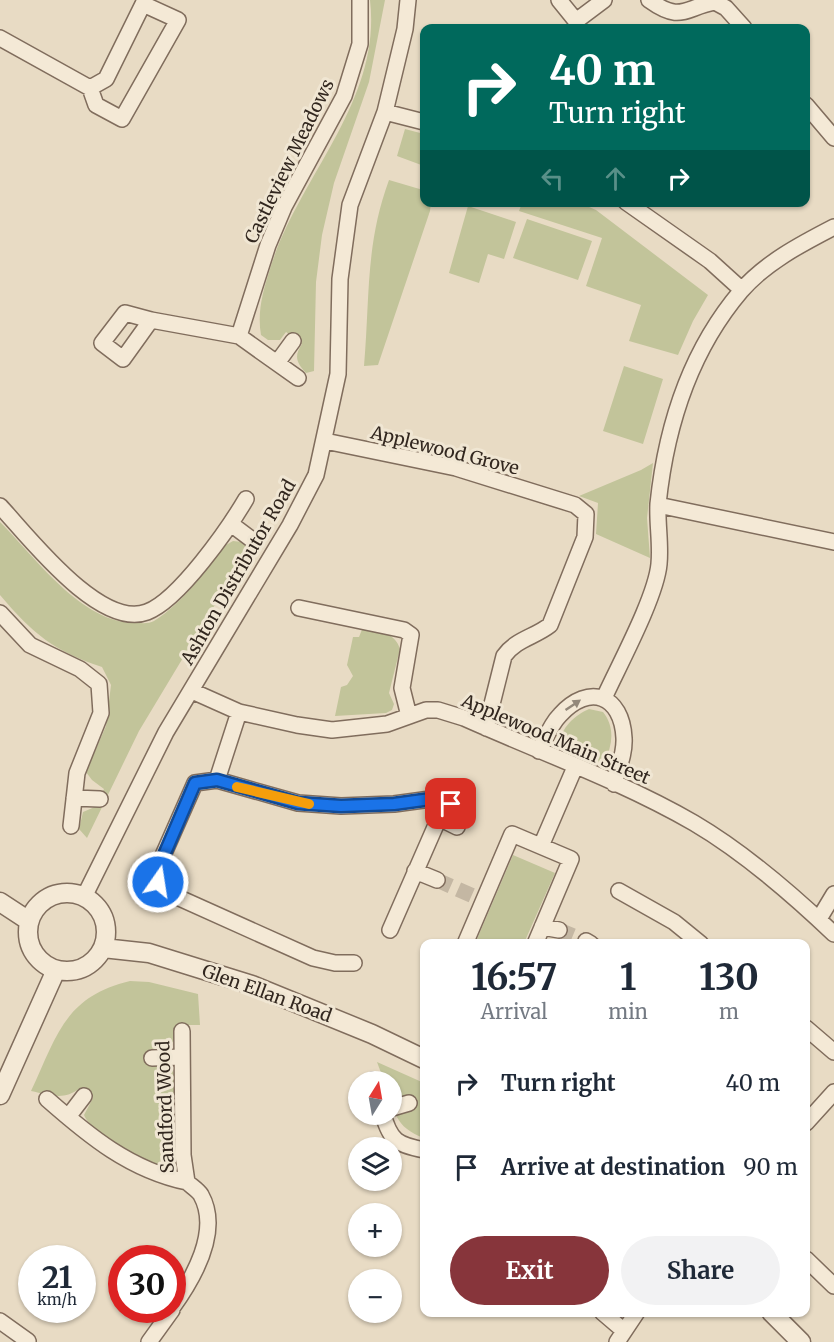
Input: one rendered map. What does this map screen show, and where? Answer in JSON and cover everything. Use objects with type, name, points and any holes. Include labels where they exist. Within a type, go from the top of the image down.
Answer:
[{"type":"street","name":"Castleview Meadows","points":[[239,336],[265,255],[284,207],[344,96],[360,44],[360,0]]},
{"type":"street","name":"Ashton Distributor Road","points":[[84,897],[166,732],[290,525],[316,475],[338,374],[340,279],[350,205],[385,112],[405,29],[408,0]]},
{"type":"street","points":[[559,0],[575,24]]},
{"type":"street","points":[[577,24],[604,0]]},
{"type":"street","points":[[649,0],[670,12],[681,14],[715,2],[726,8],[737,24]]},
{"type":"street","points":[[0,38],[90,88],[96,105],[122,119],[178,20],[143,4],[106,79],[90,88]]},
{"type":"street","points":[[810,110],[834,138]]},
{"type":"street","points":[[385,112],[420,121]]},
{"type":"street","points":[[634,207],[710,261],[742,290]]},
{"type":"street","points":[[604,698],[648,600],[659,564],[658,505],[668,442],[690,373],[711,332],[742,290],[780,257],[834,227]]},
{"type":"street","points":[[151,320],[239,336],[298,378]]},
{"type":"street","points":[[276,363],[293,341]]},
{"type":"street","name":"Applewood Grove","points":[[325,441],[456,468],[575,506],[586,514],[585,537],[550,625],[509,649],[504,656],[486,728]]},
{"type":"street","points":[[0,507],[43,555],[78,587],[108,607],[132,614],[146,613],[157,607],[201,564],[231,524],[246,499]]},
{"type":"street","points":[[658,505],[834,542]]},
{"type":"street","points":[[231,524],[251,539]]},
{"type":"street","points":[[299,608],[404,630],[411,635],[402,688],[409,716]]},
{"type":"street","points":[[0,613],[30,645],[80,669],[99,684],[101,713],[77,773],[71,826]]},
{"type":"street","name":"Applewood Main Street","points":[[192,691],[239,712],[297,726],[332,730],[387,724],[426,710],[438,710],[486,728],[614,784],[694,823],[733,848],[834,934]]},
{"type":"street","points":[[539,752],[558,716],[566,709],[590,697],[604,698],[616,709],[624,740],[614,784]]},
{"type":"street","points":[[217,780],[239,712]]},
{"type":"street","points":[[541,846],[575,767]]},
{"type":"street","points":[[354,963],[335,963],[313,958],[166,892],[158,882],[158,869],[195,783],[217,780],[298,803],[341,806],[394,804],[438,798],[464,809]]},
{"type":"street","points":[[74,798],[100,800]]},
{"type":"street","points":[[390,930],[439,818],[457,827]]},
{"type":"street","points":[[466,939],[478,898],[512,834],[571,859],[537,939]]},
{"type":"street","points":[[415,871],[437,880]]},
{"type":"street","points":[[619,891],[654,909],[691,939]]},
{"type":"street","points":[[74,893],[84,897],[101,913],[105,925],[103,948],[97,958],[78,970],[56,970],[36,956],[30,945],[29,921],[34,910],[51,896],[74,893]]},
{"type":"street","points":[[819,919],[834,894]]},
{"type":"street","points":[[0,903],[29,921]]},
{"type":"street","points":[[542,927],[559,930]]},
{"type":"street","name":"Glen Ellan Road","points":[[103,948],[149,954],[252,985],[363,1030],[420,1057]]},
{"type":"street","points":[[0,1095],[56,970]]},
{"type":"street","name":"Sandford Wood","points":[[182,1031],[183,1155],[187,1182]]},
{"type":"street","points":[[810,1031],[834,1052]]},
{"type":"street","points":[[152,1058],[182,1058]]},
{"type":"street","points":[[810,1119],[834,1092]]},
{"type":"street","points":[[68,1117],[84,1096]]},
{"type":"street","name":"Sandford Wood","points":[[47,1099],[110,1151],[141,1167],[187,1182],[201,1194],[209,1221],[203,1251],[186,1283]]},
{"type":"street","points":[[402,1105],[408,1103]]},
{"type":"street","points":[[385,1125],[387,1132],[396,1141],[420,1149]]},
{"type":"street","points":[[810,1263],[834,1286]]},
{"type":"street","points":[[606,1317],[620,1336],[633,1317]]},
{"type":"street","points":[[776,1317],[801,1342]]},
{"type":"street","points":[[0,1321],[28,1342]]},
{"type":"street","name":"Sandford Wood","points":[[149,1342],[162,1323]]},
{"type":"green space","points":[[370,0],[385,0],[369,82],[334,183],[322,235],[316,282],[314,371],[306,373],[297,359],[302,344],[286,332],[280,340],[268,340],[261,335],[261,302],[283,235],[351,106],[363,72],[370,37]]},
{"type":"green space","points":[[405,129],[420,133],[420,165],[397,156]]},
{"type":"green space","points":[[389,180],[420,189],[420,207],[430,207],[378,365],[364,366],[372,250],[381,204]]},
{"type":"green space","points":[[468,207],[516,222],[504,259],[488,254],[479,283],[449,273]]},
{"type":"green space","points":[[520,207],[589,207],[596,210],[708,295],[678,355],[629,341],[641,305],[586,286],[602,238],[519,211]]},
{"type":"green space","points":[[527,219],[592,241],[578,280],[513,258]]},
{"type":"green space","points":[[624,366],[663,379],[643,444],[603,431]]},
{"type":"green space","points":[[653,463],[647,518],[650,558],[596,534],[598,503],[579,496]]},
{"type":"green space","points":[[0,522],[44,570],[78,601],[97,613],[116,620],[136,623],[152,622],[165,614],[193,586],[226,545],[233,541],[242,542],[249,548],[139,731],[87,838],[79,829],[83,812],[97,806],[104,789],[86,772],[106,726],[111,685],[102,667],[70,654],[45,640],[0,595]]},
{"type":"green space","points":[[363,627],[380,631],[398,643],[400,649],[389,693],[394,704],[392,710],[386,713],[335,716],[341,687],[347,685],[353,676],[347,665],[353,637],[359,637]]},
{"type":"green space","points":[[589,709],[603,712],[611,730],[609,749],[604,762],[600,763],[560,746],[565,728],[578,715]]},
{"type":"green space","points":[[513,855],[555,873],[526,939],[477,939]]},
{"type":"green space","points":[[130,981],[149,982],[198,994],[200,1025],[176,1025],[174,1041],[165,1048],[153,1049],[152,1063],[173,1070],[176,1085],[178,1163],[175,1168],[165,1168],[139,1159],[99,1133],[84,1115],[93,1098],[80,1088],[62,1096],[31,1091],[56,1036],[77,1008],[90,997]]},
{"type":"green space","points":[[377,1062],[397,1071],[380,1071]]},
{"type":"green space","points":[[402,1073],[420,1081],[420,1136],[402,1124]]},
{"type":"tunnel","points":[[437,880],[473,896]]},
{"type":"tunnel","points":[[559,930],[581,939]]},
{"type":"slow traffic","points":[[237,787],[309,804]]},
{"type":"route","points":[[158,882],[158,869],[195,783],[204,780],[217,780],[298,803],[341,806],[394,804],[438,798],[451,804]]}]
